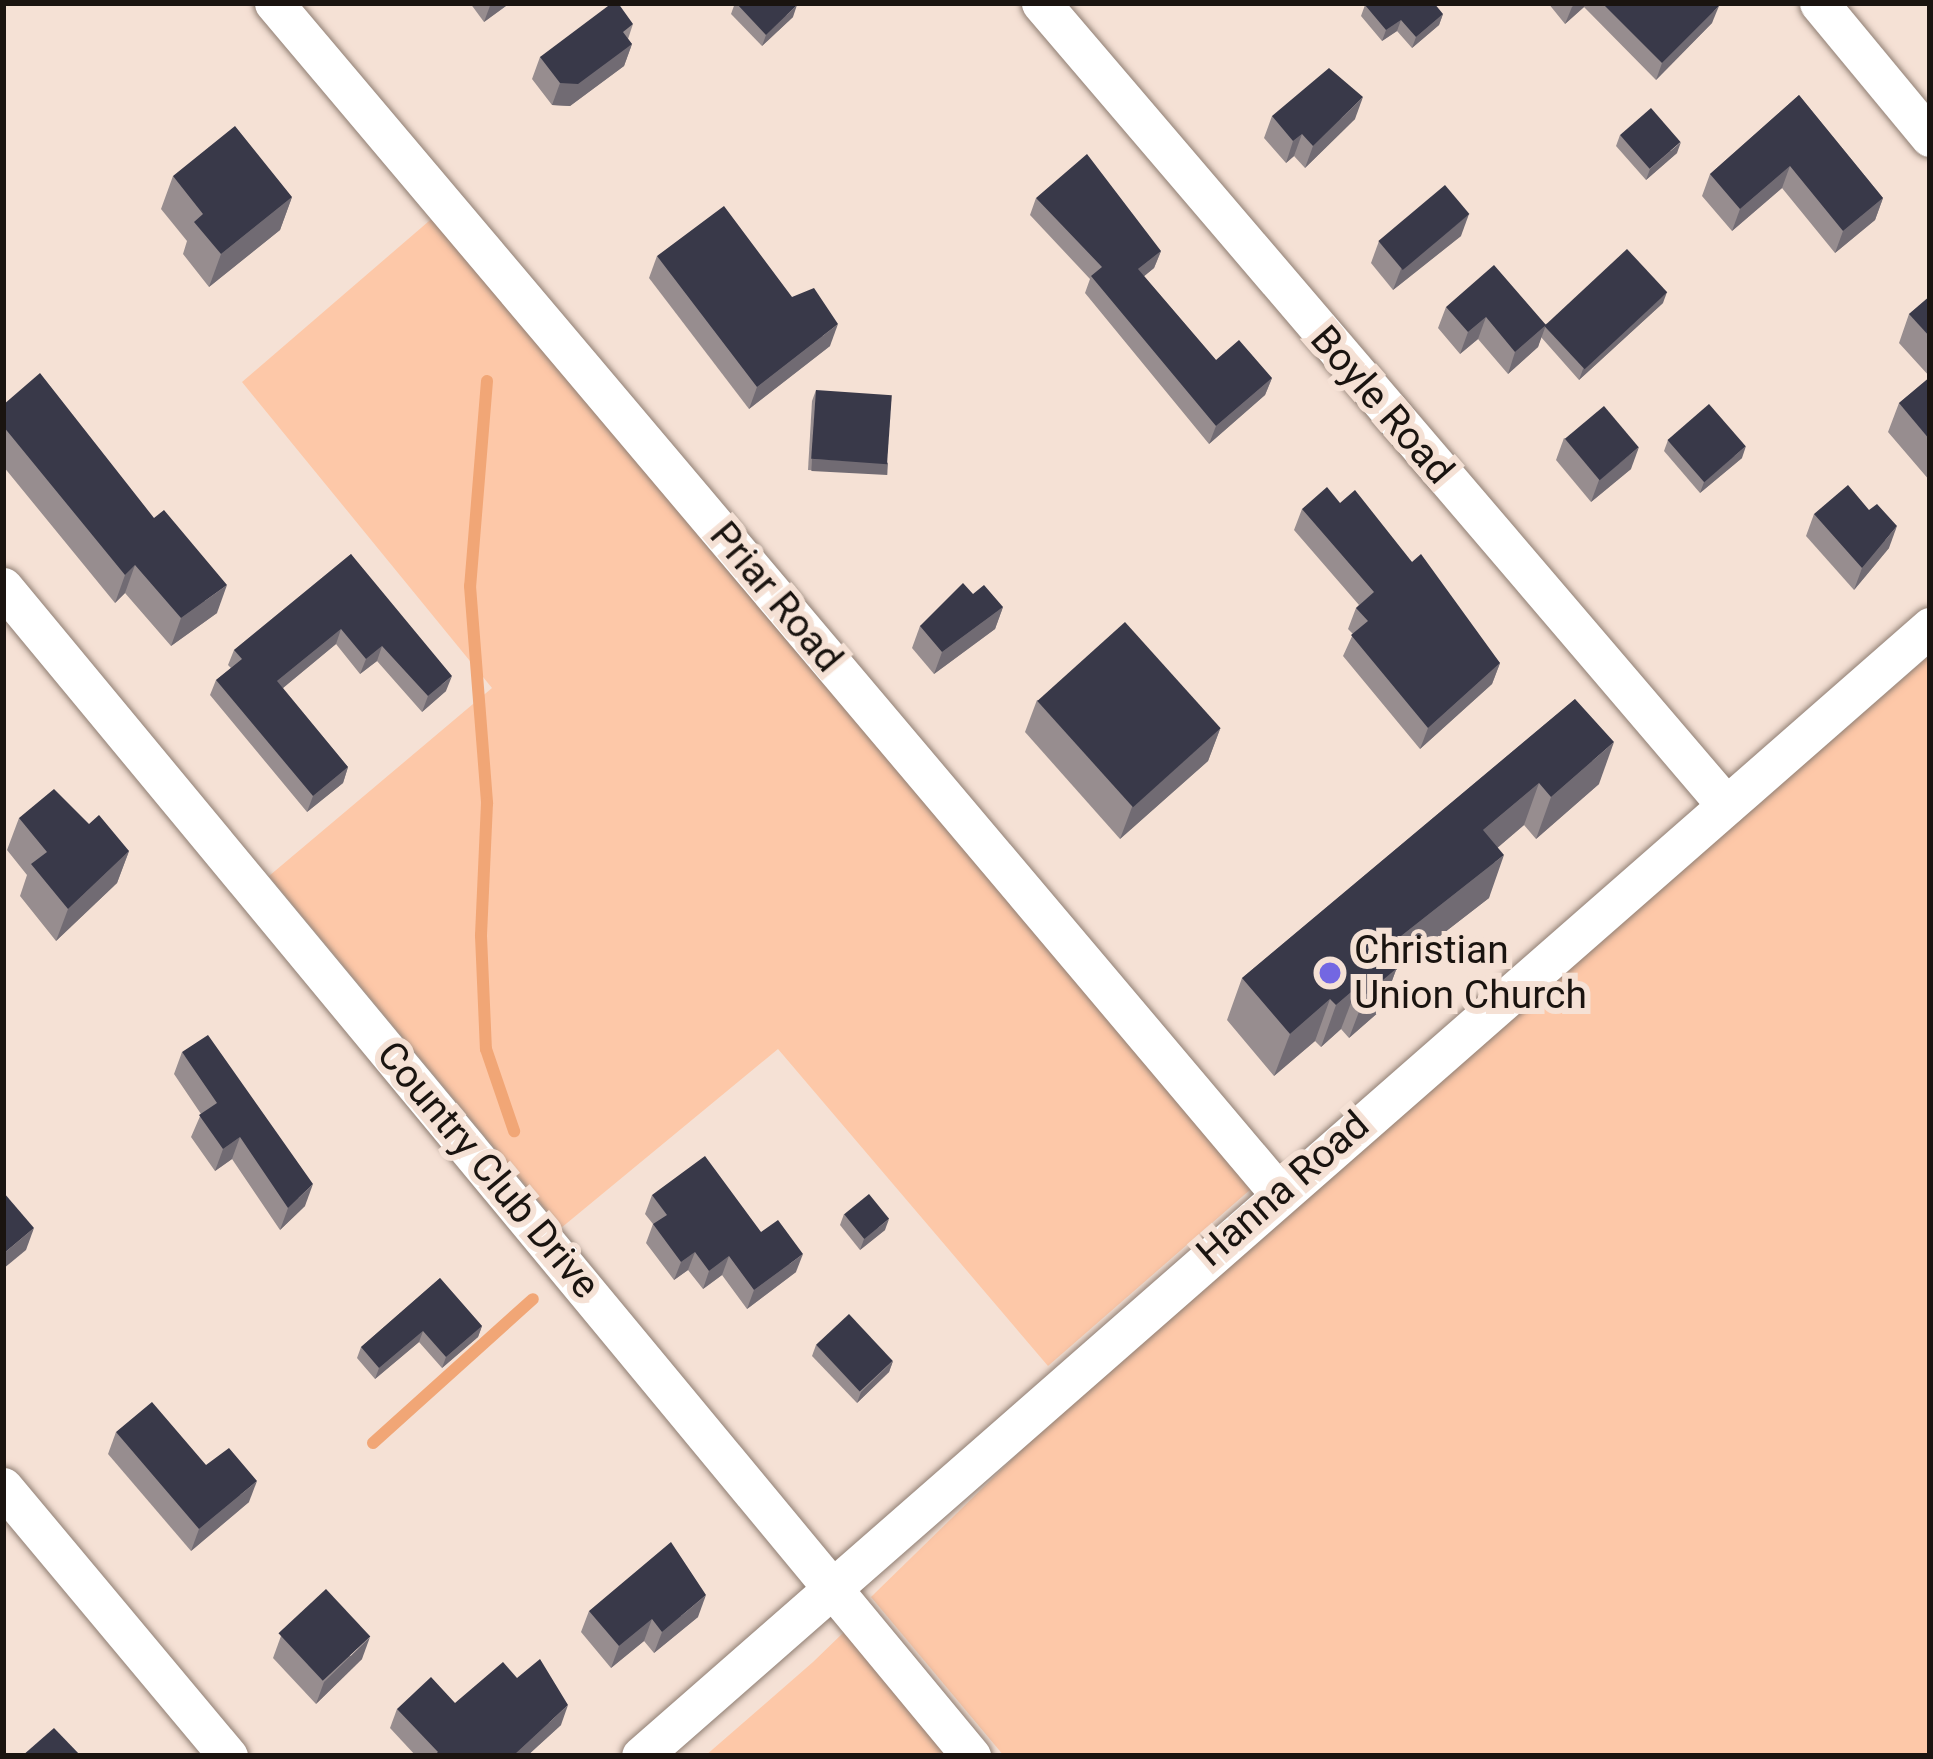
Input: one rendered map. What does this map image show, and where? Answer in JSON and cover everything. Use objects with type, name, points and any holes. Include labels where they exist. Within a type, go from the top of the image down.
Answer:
[{"type":"street","name":"Priar Road","points":[[274,3],[1278,1192]]},
{"type":"street","name":"Boyle Road","points":[[1041,3],[1726,805]]},
{"type":"street","points":[[1836,9],[1930,136]]},
{"type":"street","name":"Country Club Drive","points":[[3,587],[971,1756]]},
{"type":"street","name":"Hanna Road","points":[[641,1756],[1278,1192],[1930,627]]},
{"type":"street","points":[[3,1487],[228,1756]]},
{"type":"shaded area","points":[[443,209],[1251,1189],[1048,1366],[778,1049],[561,1228],[269,876],[492,688],[242,382]]},
{"type":"shaded area","points":[[1930,655],[1930,1756],[1004,1756],[871,1597],[1082,1391]]},
{"type":"shaded area","points":[[844,1632],[947,1756],[705,1756],[813,1662]]},
{"type":"building","points":[[618,3],[633,24],[623,32],[632,44],[578,84],[560,83],[540,57]]},
{"type":"building","points":[[736,3],[794,3],[797,5],[766,35]]},
{"type":"building","points":[[1367,3],[1434,3],[1443,14],[1416,37],[1401,20],[1386,30]]},
{"type":"building","points":[[1602,3],[1715,3],[1719,6],[1662,63]]},
{"type":"building","points":[[1329,68],[1363,97],[1313,146],[1302,134],[1293,141],[1272,116]]},
{"type":"building","points":[[1799,95],[1883,198],[1843,231],[1790,166],[1740,209],[1710,174]]},
{"type":"building","points":[[1651,108],[1681,142],[1650,169],[1620,135]]},
{"type":"building","points":[[235,126],[292,197],[221,254],[194,222],[203,214],[173,176]]},
{"type":"building","points":[[1087,154],[1161,251],[1138,269],[1216,360],[1239,340],[1272,378],[1216,426],[1091,276],[1102,267],[1036,198]]},
{"type":"building","points":[[1445,185],[1469,214],[1403,270],[1378,241]]},
{"type":"building","points":[[724,206],[792,297],[814,288],[838,324],[757,387],[657,256]]},
{"type":"building","points":[[1627,249],[1667,292],[1585,369],[1544,326]]},
{"type":"building","points":[[1494,265],[1546,325],[1515,352],[1486,317],[1468,332],[1446,307]]},
{"type":"building","points":[[1930,296],[1930,337],[1909,314]]},
{"type":"building","points":[[40,373],[154,518],[164,510],[227,585],[181,618],[135,565],[125,575],[3,426],[3,405]]},
{"type":"building","points":[[1930,377],[1930,440],[1899,403]]},
{"type":"building","points":[[816,390],[892,395],[887,464],[811,459]]},
{"type":"building","points":[[1709,404],[1746,446],[1704,482],[1667,440]]},
{"type":"building","points":[[1604,406],[1639,447],[1600,480],[1565,439]]},
{"type":"building","points":[[1848,485],[1869,510],[1877,504],[1897,526],[1862,568],[1814,514]]},
{"type":"building","points":[[1327,487],[1340,503],[1355,490],[1412,562],[1421,554],[1500,663],[1428,728],[1351,635],[1368,621],[1356,608],[1374,592],[1302,509]]},
{"type":"building","points":[[351,554],[452,676],[428,696],[382,646],[366,659],[341,629],[277,681],[348,767],[313,796],[216,680],[242,659],[234,650]]},
{"type":"building","points":[[963,583],[973,594],[984,585],[1003,607],[942,652],[920,626]]},
{"type":"building","points":[[1125,622],[1221,728],[1133,807],[1037,701]]},
{"type":"building","points":[[1575,699],[1614,742],[1551,797],[1539,783],[1483,830],[1504,855],[1382,951],[1397,968],[1364,996],[1357,987],[1336,1005],[1330,999],[1290,1034],[1242,978]]},
{"type":"building","points":[[54,789],[89,824],[99,815],[129,851],[68,909],[31,864],[47,852],[19,818]]},
{"type":"building","points":[[208,1035],[313,1184],[288,1208],[240,1137],[223,1149],[199,1115],[217,1103],[182,1052]]},
{"type":"building","points":[[705,1156],[761,1232],[778,1220],[803,1254],[754,1290],[729,1256],[709,1271],[695,1252],[681,1262],[653,1224],[667,1215],[652,1195]]},
{"type":"building","points":[[3,1194],[34,1228],[3,1254]]},
{"type":"building","points":[[869,1194],[889,1219],[864,1239],[844,1214]]},
{"type":"building","points":[[440,1278],[482,1326],[446,1357],[423,1331],[379,1368],[361,1347]]},
{"type":"building","points":[[849,1314],[893,1361],[860,1391],[816,1345]]},
{"type":"building","points":[[152,1402],[206,1465],[229,1448],[257,1481],[199,1529],[116,1432]]},
{"type":"building","points":[[671,1542],[706,1595],[662,1632],[652,1619],[619,1646],[589,1611]]},
{"type":"building","points":[[326,1589],[370,1637],[323,1681],[278,1633]]},
{"type":"building","points":[[540,1659],[568,1705],[513,1756],[433,1756],[438,1752],[397,1709],[431,1677],[455,1703],[503,1662],[517,1678]]},
{"type":"building","points":[[54,1728],[81,1756],[22,1756]]},
{"type":"waterway","points":[[487,381],[470,586],[487,803],[481,936],[486,1049],[514,1131]]},
{"type":"waterway","points":[[373,1443],[533,1299]]},
{"type":"place","name":"Christian Union Church","points":[[1330,973]]}]
